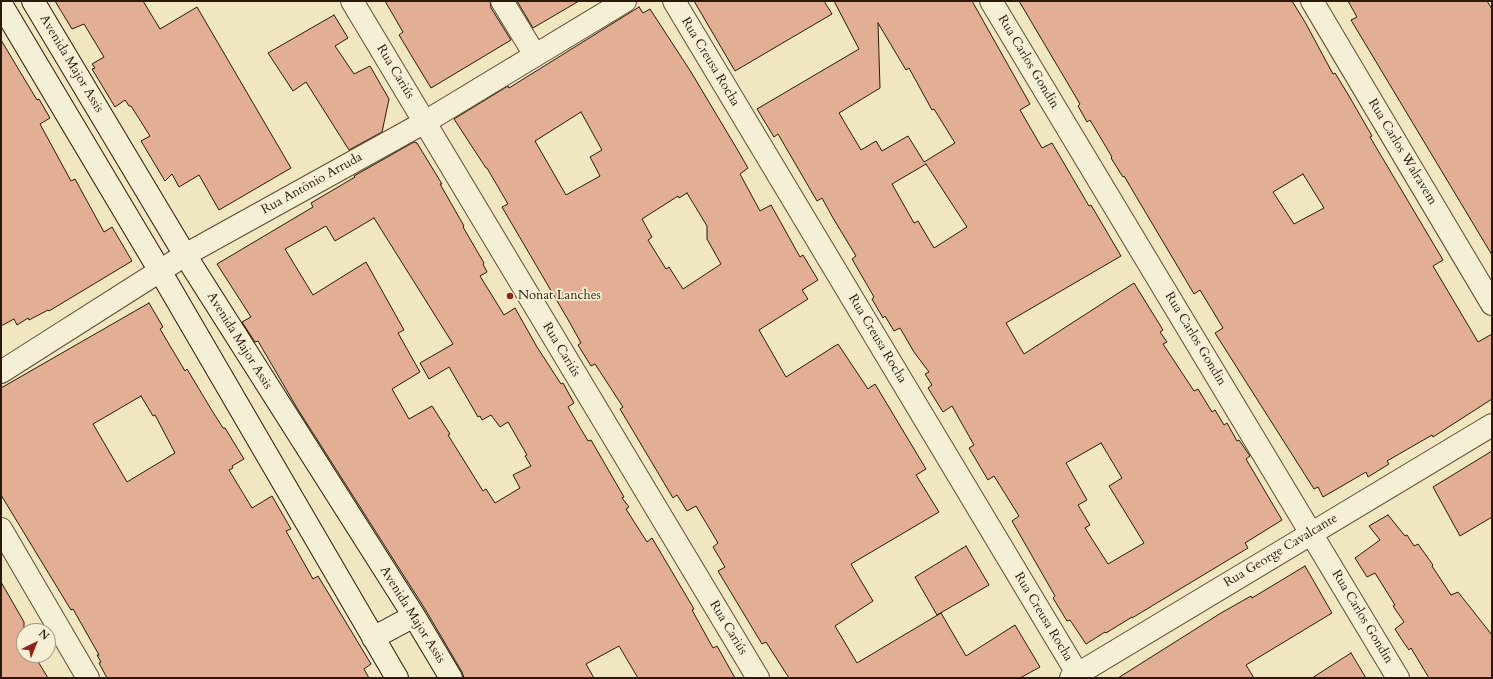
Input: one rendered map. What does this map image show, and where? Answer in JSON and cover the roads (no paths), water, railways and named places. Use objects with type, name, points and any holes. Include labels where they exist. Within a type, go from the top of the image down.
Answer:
[{"type":"street","name":"Avenida Major Assis","points":[[33,1],[185,255],[414,616],[451,678]]},
{"type":"street","name":"Rua Cariús","points":[[352,1],[758,678]]},
{"type":"street","points":[[502,1],[535,55]]},
{"type":"street","name":"Rua Antônio Arruda","points":[[1,372],[185,255],[425,122],[625,1]]},
{"type":"street","name":"Rua Creusa Rocha","points":[[674,1],[1076,677]]},
{"type":"street","name":"Rua Carlos Gondin","points":[[991,1],[1398,678]]},
{"type":"street","name":"Rua Carlos Walravem","points":[[1312,1],[1492,304]]},
{"type":"street","points":[[1,4],[160,270],[397,678]]},
{"type":"street","name":"Rua George Cavalcante","points":[[1076,677],[1311,533],[1492,425]]},
{"type":"street","points":[[1,529],[88,678]]},
{"type":"street","points":[[373,638],[414,616]]},
{"type":"place","name":"Nonat Lanches","points":[[510,296]]}]
